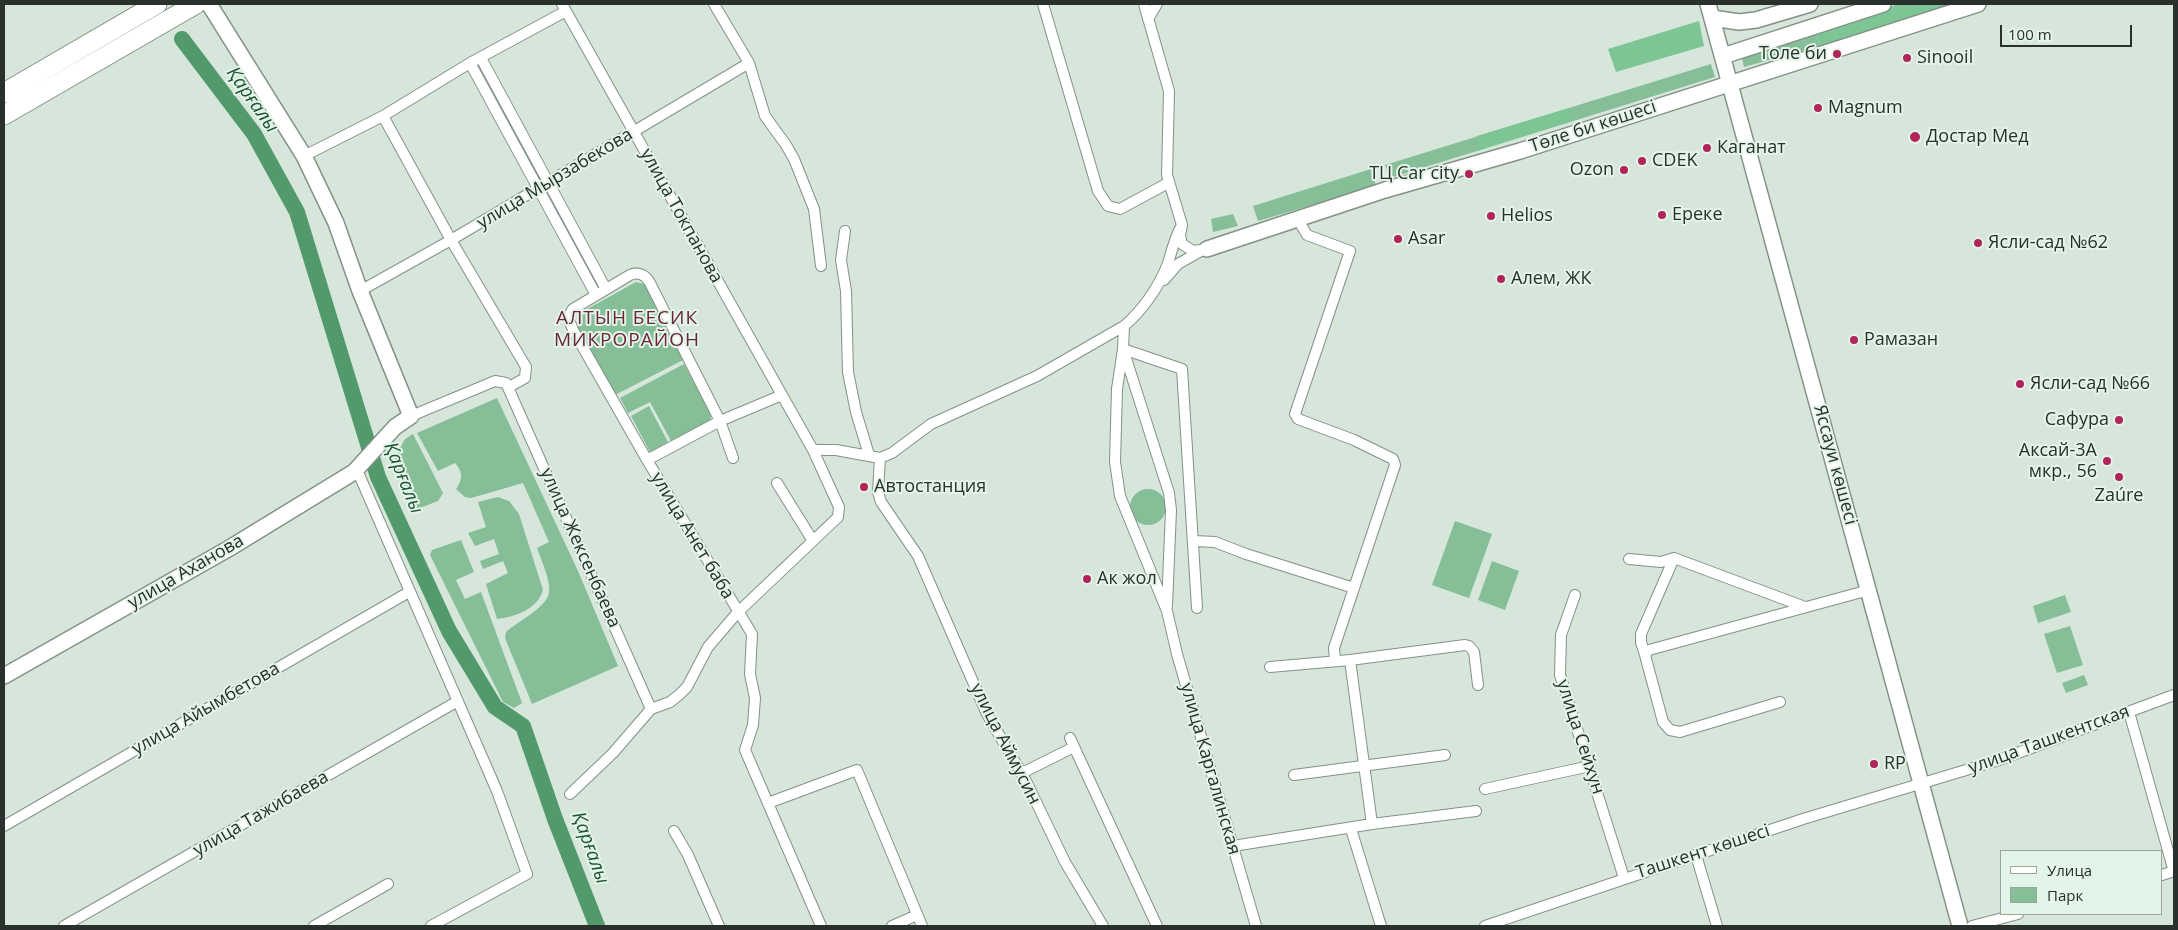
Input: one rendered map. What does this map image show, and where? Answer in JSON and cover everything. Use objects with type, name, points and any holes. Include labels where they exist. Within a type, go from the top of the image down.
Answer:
[{"type":"highway","points":[[4,93],[156,4]]},
{"type":"highway","points":[[4,115],[196,4]]},
{"type":"street","points":[[209,4],[304,156],[336,223],[360,291],[411,416]]},
{"type":"street","points":[[714,4],[749,64],[765,116],[794,159],[814,209],[821,266]]},
{"type":"street","points":[[1043,4],[1098,191],[1108,206],[1120,209],[1168,183]]},
{"type":"street","points":[[1144,4],[1169,91],[1168,183],[1182,225],[1180,235],[1182,244],[1193,251],[1207,249]]},
{"type":"street","points":[[1148,19],[1157,4]]},
{"type":"street","points":[[1710,11],[1739,22],[1756,20],[1810,4]]},
{"type":"street","points":[[1723,56],[1883,4]]},
{"type":"street","name":"Төле би көшесі","points":[[1207,249],[1297,218],[1731,84],[1978,4]]},
{"type":"street","points":[[304,156],[384,116],[564,7]]},
{"type":"street","name":"улица Токпанова","points":[[564,7],[635,132],[778,396],[813,450],[840,512],[838,517],[813,541]]},
{"type":"street","name":"Яссауи көшесі","points":[[1710,11],[1960,926]]},
{"type":"street","points":[[481,58],[606,289]]},
{"type":"street","points":[[470,64],[596,295]]},
{"type":"street","name":"улица Мырзабекова","points":[[360,291],[451,240],[749,64]]},
{"type":"street","points":[[384,116],[451,240],[526,368],[525,378],[508,387],[504,382],[495,381],[411,416],[395,427],[361,466],[409,592],[497,791],[527,874],[431,926]]},
{"type":"street","points":[[1297,218],[1307,236],[1350,251],[1294,414],[1298,419],[1354,440],[1393,459],[1395,465],[1334,648],[1335,660]]},
{"type":"street","points":[[1152,292],[1166,267],[1177,233],[1182,225]]},
{"type":"street","points":[[845,232],[841,260],[846,291],[848,372],[856,412],[869,455]]},
{"type":"street","points":[[813,450],[836,450],[880,458],[892,453],[931,424],[1037,376],[1124,326],[1178,264],[1207,249]]},
{"type":"street","name":"улица Анет баба","points":[[732,458],[720,421],[649,280],[641,274],[633,274],[570,311],[568,321],[752,634],[750,674],[755,698],[752,725],[745,750],[821,926]]},
{"type":"street","points":[[1124,326],[1123,349],[1117,390],[1115,462],[1120,496],[1167,610]]},
{"type":"street","points":[[1123,349],[1182,369],[1198,608]]},
{"type":"street","points":[[1123,349],[1170,492],[1167,610]]},
{"type":"street","name":"улица Жексенбаева","points":[[508,387],[651,709]]},
{"type":"street","points":[[650,459],[720,421],[778,396]]},
{"type":"street","name":"улица Аймусин","points":[[880,458],[878,497],[918,556],[987,714],[1022,773],[1065,862],[1103,926]]},
{"type":"street","name":"улица Аханова","points":[[4,676],[228,550],[361,466]]},
{"type":"street","points":[[570,794],[613,753],[651,709],[670,702],[687,687],[708,647],[738,612],[813,541],[777,482]]},
{"type":"street","points":[[1194,541],[1215,542],[1246,554],[1354,588]]},
{"type":"street","points":[[1629,559],[1661,562],[1674,558],[1805,608]]},
{"type":"street","points":[[1674,558],[1641,634],[1646,663],[1663,722],[1670,730],[1680,732],[1780,702]]},
{"type":"street","points":[[1645,654],[1649,650],[1869,590]]},
{"type":"street","name":"улица Айымбетова","points":[[4,826],[409,592]]},
{"type":"street","name":"улица Сейхун","points":[[1575,595],[1561,635],[1559,662],[1564,689],[1624,878]]},
{"type":"street","name":"улица Каргалинская","points":[[1167,610],[1177,654],[1256,926]]},
{"type":"street","points":[[1270,667],[1350,660],[1465,645],[1470,646],[1474,652],[1478,685]]},
{"type":"street","points":[[1350,660],[1372,824]]},
{"type":"street","name":"улица Ташкентская","points":[[1922,783],[1996,761],[2174,695]]},
{"type":"street","name":"улица Тажибаева","points":[[64,926],[458,701]]},
{"type":"street","points":[[2129,712],[2174,872]]},
{"type":"street","points":[[1022,773],[1072,742],[1158,926]]},
{"type":"street","points":[[1294,775],[1364,764],[1445,755]]},
{"type":"street","points":[[1485,789],[1590,766]]},
{"type":"street","points":[[768,803],[857,770],[922,926]]},
{"type":"street","name":"Ташкент көшесі","points":[[1485,926],[1803,819],[1922,783]]},
{"type":"street","points":[[1233,846],[1351,829],[1372,824],[1476,811]]},
{"type":"street","points":[[1351,829],[1381,926]]},
{"type":"street","points":[[674,831],[688,854],[719,926]]},
{"type":"street","points":[[1696,855],[1717,926]]},
{"type":"street","points":[[314,926],[388,884]]},
{"type":"street","points":[[892,926],[917,915]]},
{"type":"street","points":[[1972,926],[2014,915]]},
{"type":"green space","points":[[1899,4],[1951,4],[1820,46],[1815,31]]},
{"type":"green space","points":[[1699,21],[1704,46],[1616,72],[1608,49]]},
{"type":"green space","points":[[1815,31],[1820,46],[1744,67],[1741,54]]},
{"type":"green space","points":[[1711,64],[1715,77],[1390,178],[1385,165]]},
{"type":"green space","points":[[1569,108],[1572,121],[1477,151],[1477,136]]},
{"type":"green space","points":[[1371,169],[1376,186],[1258,221],[1253,206]]},
{"type":"green space","points":[[1233,214],[1238,226],[1213,232],[1211,219]]},
{"type":"green space","points":[[636,282],[652,286],[687,358],[615,395],[579,330],[577,319],[580,313]]},
{"type":"green space","points":[[684,364],[710,413],[711,420],[671,441],[650,402],[628,413],[620,398]]},
{"type":"green space","points":[[497,398],[578,571],[618,666],[532,704],[505,638],[506,632],[537,609],[547,599],[549,582],[537,548],[549,542],[523,483],[471,498],[465,497],[456,489],[461,476],[458,466],[455,463],[438,471],[417,433]]},
{"type":"green space","points":[[649,406],[668,442],[650,452],[631,416]]},
{"type":"green space","points":[[413,434],[443,493],[438,501],[415,510],[393,461],[405,439]]},
{"type":"green space","points":[[1148,489],[1161,494],[1166,507],[1161,520],[1148,525],[1135,520],[1130,507],[1135,494]]},
{"type":"green space","points":[[498,497],[509,501],[519,514],[543,590],[536,602],[525,611],[497,619],[486,584],[508,573],[503,561],[483,569],[480,561],[499,554],[494,539],[475,546],[468,533],[486,527],[478,502]]},
{"type":"green space","points":[[1455,521],[1492,534],[1469,598],[1432,585]]},
{"type":"green space","points":[[461,540],[474,572],[456,580],[465,599],[481,592],[522,703],[514,708],[503,702],[430,555],[432,550]]},
{"type":"green space","points":[[1492,561],[1519,571],[1505,610],[1478,600]]},
{"type":"green space","points":[[2065,595],[2071,612],[2038,623],[2033,606]]},
{"type":"green space","points":[[2070,626],[2083,665],[2057,673],[2044,634]]},
{"type":"green space","points":[[2084,675],[2088,685],[2066,693],[2062,683]]},
{"type":"waterway","name":"Қарғалы","points":[[182,39],[254,134],[297,212],[378,477],[449,631],[495,707],[523,726],[555,819],[597,926]]},
{"type":"place","name":"Толе би","points":[[1837,54]]},
{"type":"place","name":"Sinooil","points":[[1907,58]]},
{"type":"place","name":"Magnum","points":[[1818,108]]},
{"type":"place","name":"Достар Мед","points":[[1915,137]]},
{"type":"place","name":"Каганат","points":[[1707,148]]},
{"type":"place","name":"CDEK","points":[[1642,161]]},
{"type":"place","name":"Ozon","points":[[1624,170]]},
{"type":"place","name":"ТЦ Car city","points":[[1469,174]]},
{"type":"place","name":"Ереке","points":[[1662,215]]},
{"type":"place","name":"Helios","points":[[1491,216]]},
{"type":"place","name":"Asar","points":[[1398,239]]},
{"type":"place","name":"Ясли-сад №62","points":[[1978,243]]},
{"type":"place","name":"Алем, ЖК","points":[[1501,279]]},
{"type":"place","name":"Рамазан","points":[[1854,340]]},
{"type":"place","name":"Ясли-сад №66","points":[[2020,384]]},
{"type":"place","name":"Сафура","points":[[2119,420]]},
{"type":"place","name":"Аксай-3А мкр., 56","points":[[2107,461]]},
{"type":"place","name":"Zaúre","points":[[2119,477]]},
{"type":"place","name":"Автостанция","points":[[864,487]]},
{"type":"place","name":"Ак жол","points":[[1087,579]]},
{"type":"place","name":"RP","points":[[1874,764]]},
{"type":"district","name":"АЛТЫН БЕСИК МИКРОРАЙОН","points":[[627,330]]}]
